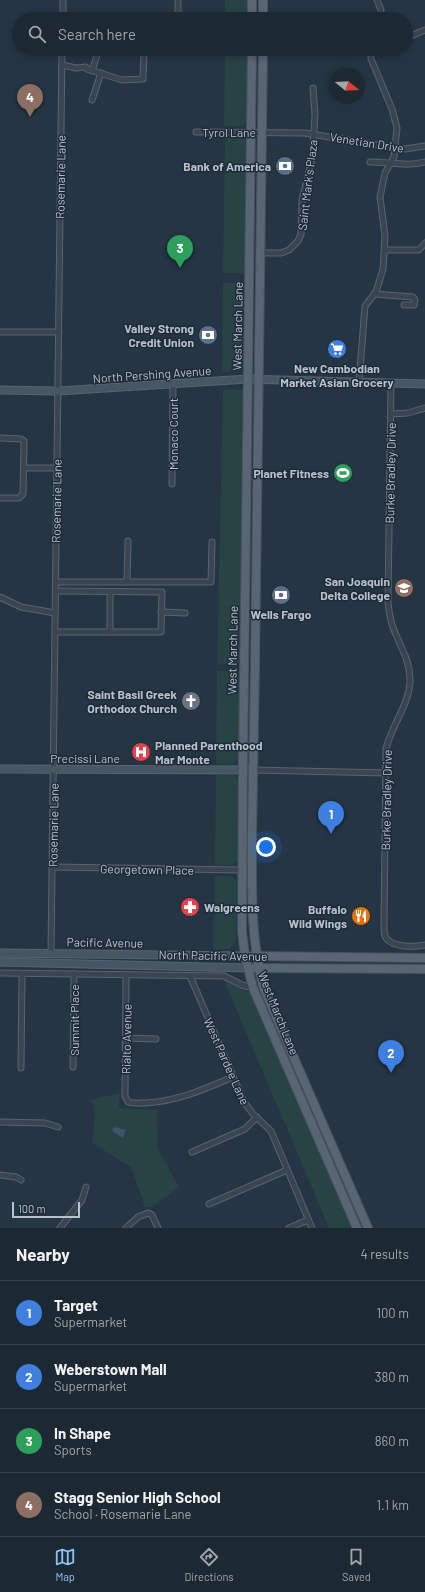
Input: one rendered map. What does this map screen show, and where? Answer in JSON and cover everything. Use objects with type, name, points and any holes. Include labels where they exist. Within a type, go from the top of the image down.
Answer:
[{"type":"main road","points":[[252,0],[252,12]]},
{"type":"main road","points":[[263,0],[263,12]]},
{"type":"main road","name":"West March Lane","points":[[252,56],[242,932],[245,956],[253,988],[357,1228]]},
{"type":"main road","name":"West March Lane","points":[[263,56],[262,253],[252,871],[256,956],[264,989],[368,1228]]},
{"type":"main road","name":"North Pershing Avenue","points":[[0,390],[58,391],[248,379],[425,384]]},
{"type":"main road","name":"Precissi Lane","points":[[0,769],[253,770]]},
{"type":"main road","name":"Pacific Avenue","points":[[0,952],[425,958]]},
{"type":"main road","points":[[29,962],[48,957],[51,953]]},
{"type":"main road","name":"North Pacific Avenue","points":[[0,962],[248,968],[425,969]]},
{"type":"street","points":[[63,0],[63,12]]},
{"type":"street","points":[[178,0],[178,12]]},
{"type":"street","points":[[377,0],[381,10]]},
{"type":"street","points":[[413,35],[425,30]]},
{"type":"street","name":"Rosemarie Lane","points":[[51,953],[62,56]]},
{"type":"street","points":[[89,70],[96,56]]},
{"type":"street","points":[[62,65],[76,68],[81,66],[86,67],[89,70],[122,80],[143,79],[144,56]]},
{"type":"street","points":[[359,382],[365,306],[374,294],[382,275],[385,236],[380,197],[384,173],[394,157],[397,128],[394,115],[371,56]]},
{"type":"street","points":[[92,100],[101,73]]},
{"type":"street","name":"Saint Mark's Plaza","points":[[262,253],[285,252],[292,247],[302,231],[302,200],[312,159],[315,104],[313,88]]},
{"type":"street","name":"Tyrol Lane","points":[[196,132],[262,132]]},
{"type":"street","name":"Venetian Drive","points":[[262,132],[313,134],[396,148],[414,149],[425,146]]},
{"type":"street","points":[[370,162],[406,164],[425,162]]},
{"type":"street","points":[[385,250],[419,250],[425,243]]},
{"type":"street","points":[[374,294],[413,297],[415,300],[414,305],[404,306]]},
{"type":"street","points":[[0,332],[59,332]]},
{"type":"street","name":"Burke Bradley Drive","points":[[392,383],[388,602],[391,621],[407,656],[410,682],[406,701],[388,741],[386,773],[384,926],[385,936],[390,941],[399,944],[417,946],[425,945]]},
{"type":"street","name":"Monaco Court","points":[[172,484],[173,384]]},
{"type":"street","name":"Burke Bradley Drive","points":[[391,414],[408,413],[425,408]]},
{"type":"street","points":[[0,438],[21,439],[24,441],[23,491],[21,498],[0,498]]},
{"type":"street","points":[[24,468],[57,468]]},
{"type":"street","points":[[127,581],[128,541]]},
{"type":"street","points":[[56,582],[211,582],[212,542]]},
{"type":"street","points":[[55,632],[161,632],[162,592],[56,591]]},
{"type":"street","points":[[110,592],[110,632]]},
{"type":"street","points":[[0,597],[21,607],[55,614]]},
{"type":"street","points":[[161,612],[184,613]]},
{"type":"street","name":"Precissi Lane","points":[[253,770],[386,773]]},
{"type":"street","name":"Georgetown Place","points":[[52,867],[242,870]]},
{"type":"street","points":[[0,973],[224,976],[242,985],[253,988]]},
{"type":"street","points":[[21,1068],[22,974]]},
{"type":"street","name":"Summit Place","points":[[73,1067],[74,974]]},
{"type":"street","name":"Rialto Avenue","points":[[126,975],[125,1096],[128,1102],[158,1102],[178,1098],[195,1093],[233,1077]]},
{"type":"street","name":"West Pardee Lane","points":[[190,976],[244,1102],[256,1117],[271,1131],[312,1228]]},
{"type":"street","points":[[126,1038],[156,1039]]},
{"type":"street","points":[[192,1152],[245,1129],[256,1117]]},
{"type":"street","points":[[0,1122],[45,1124],[58,1127]]},
{"type":"street","points":[[209,1204],[287,1170]]},
{"type":"street","points":[[0,1175],[16,1177],[21,1180]]},
{"type":"street","points":[[60,1228],[82,1200],[86,1187]]},
{"type":"street","points":[[126,1228],[145,1213],[150,1214],[153,1217],[158,1228]]},
{"type":"street","points":[[289,1228],[308,1220]]},
{"type":"green space","points":[[225,0],[248,0],[248,12],[225,12]]},
{"type":"green space","points":[[225,56],[248,56],[248,122],[241,126],[224,126]]},
{"type":"green space","points":[[225,137],[241,137],[247,140],[244,273],[223,273]]},
{"type":"green space","points":[[223,283],[240,283],[245,288],[244,368],[240,371],[222,372]]},
{"type":"green space","points":[[239,389],[243,392],[239,662],[235,664],[217,664],[223,390]]},
{"type":"green space","points":[[217,671],[237,671],[240,673],[239,757],[232,764],[216,764]]},
{"type":"green space","points":[[216,775],[234,775],[239,780],[237,861],[232,865],[215,865]]},
{"type":"green space","points":[[215,876],[232,876],[237,882],[236,941],[229,949],[213,950]]},
{"type":"green space","points":[[223,978],[251,993],[353,1228],[329,1228]]},
{"type":"green space","points":[[120,1093],[119,1108],[158,1110],[157,1147],[179,1187],[153,1207],[145,1207],[131,1167],[92,1143],[95,1114],[91,1100]]},
{"type":"water","points":[[114,1127],[126,1130],[123,1138],[112,1131]]},
{"type":"place","name":"Stagg Senior High School","points":[[30,117]]},
{"type":"place","name":"Bank of America","points":[[285,166]]},
{"type":"place","name":"In Shape","points":[[180,268]]},
{"type":"place","name":"Valley Strong Credit Union","points":[[208,335]]},
{"type":"place","name":"New Cambodian Market Asian Grocery","points":[[337,349]]},
{"type":"place","name":"Planet Fitness","points":[[343,473]]},
{"type":"place","name":"San Joaquin Delta College","points":[[404,588]]},
{"type":"place","name":"Wells Fargo","points":[[281,595]]},
{"type":"place","name":"Saint Basil Greek Orthodox Church","points":[[191,701]]},
{"type":"place","name":"Planned Parenthood Mar Monte","points":[[141,752]]},
{"type":"place","name":"Target","points":[[331,834]]},
{"type":"place","name":"Walgreens","points":[[190,907]]},
{"type":"place","name":"Buffalo Wild Wings","points":[[361,916]]},
{"type":"place","name":"Weberstown Mall","points":[[391,1073]]}]
